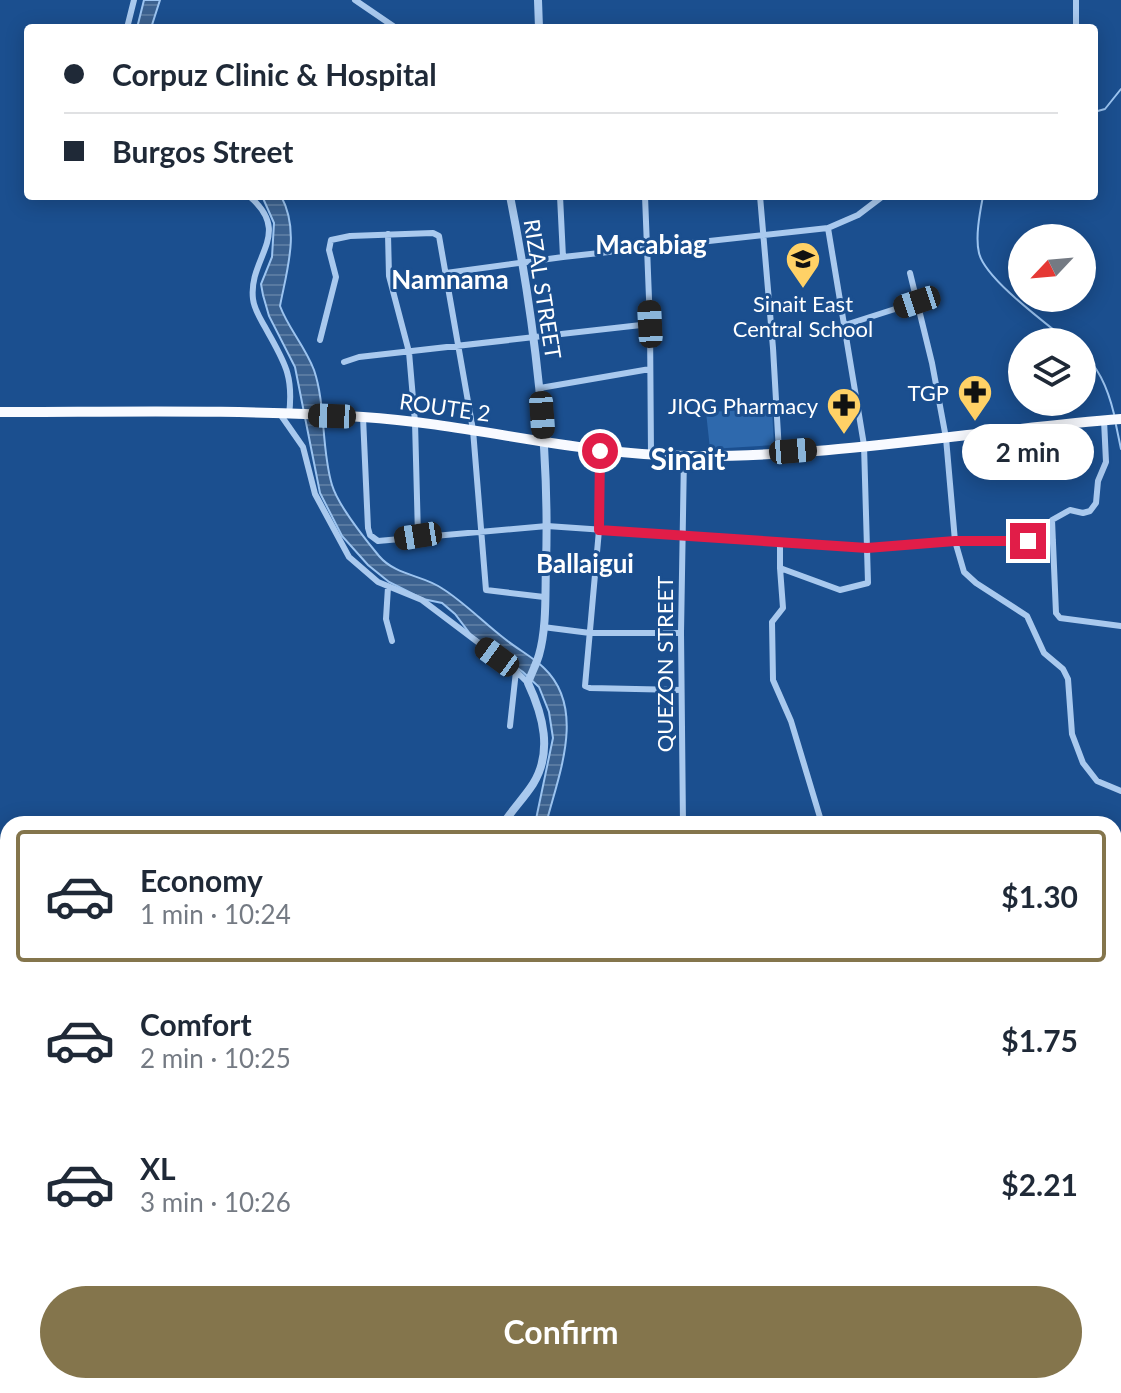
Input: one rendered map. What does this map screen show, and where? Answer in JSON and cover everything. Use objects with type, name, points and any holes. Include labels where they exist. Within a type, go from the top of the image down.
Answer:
[{"type":"highway","name":"ROUTE 2","points":[[0,412],[363,417],[473,430],[600,451],[684,456],[864,445],[1121,419]]},
{"type":"street","points":[[128,24],[134,0]]},
{"type":"street","points":[[355,0],[390,24]]},
{"type":"street","points":[[538,0],[539,24]]},
{"type":"street","points":[[1076,0],[1076,24]]},
{"type":"street","points":[[253,200],[262,209],[270,228],[253,298],[288,371],[291,385],[288,414],[303,447],[315,494],[344,549],[359,567],[388,587],[422,600],[529,679],[540,713],[544,751],[532,785],[509,816]]},
{"type":"street","name":"RIZAL STREET","points":[[511,200],[523,263],[544,442],[547,526],[543,627],[539,654],[529,679]]},
{"type":"street","points":[[560,200],[563,257]]},
{"type":"street","points":[[645,200],[651,455]]},
{"type":"street","points":[[760,200],[779,452]]},
{"type":"street","points":[[446,273],[828,228],[858,215],[878,200]]},
{"type":"street","points":[[780,568],[837,589],[862,586],[869,582],[864,445],[828,228]]},
{"type":"street","points":[[388,234],[389,276],[409,352],[415,422],[418,536]]},
{"type":"street","points":[[320,340],[336,277],[329,250],[331,240],[350,236],[437,234],[473,430],[486,591],[544,597]]},
{"type":"street","points":[[910,273],[945,436],[955,541],[965,574],[1002,601],[1024,612],[1044,653],[1065,672],[1070,693],[1072,734],[1078,753],[1097,781],[1121,791]]},
{"type":"street","points":[[845,325],[917,302]]},
{"type":"street","points":[[344,362],[359,357],[650,324]]},
{"type":"street","points":[[540,388],[650,369]]},
{"type":"street","points":[[363,417],[370,535],[382,541],[547,526],[867,548],[955,541],[1053,540]]},
{"type":"street","points":[[1105,420],[1106,462],[1098,481],[1096,503],[1090,511],[1070,510],[1052,520],[1057,616],[1121,626]]},
{"type":"street","points":[[600,451],[599,530],[586,687],[681,690]]},
{"type":"street","name":"QUEZON STREET","points":[[683,816],[681,633],[684,456]]},
{"type":"street","points":[[780,541],[783,608],[772,622],[772,675],[791,721],[820,816]]},
{"type":"street","points":[[388,587],[386,619],[392,641]]},
{"type":"street","points":[[543,627],[590,633],[681,633]]},
{"type":"street","points":[[510,726],[516,671]]},
{"type":"shaded area","points":[[144,0],[160,0],[152,24],[138,24]]},
{"type":"shaded area","points":[[264,200],[283,200],[287,209],[290,250],[280,306],[314,370],[326,457],[332,485],[340,502],[386,563],[435,584],[451,595],[540,664],[557,685],[564,703],[566,743],[548,816],[537,816],[553,738],[549,712],[539,687],[471,635],[442,603],[423,599],[389,582],[368,565],[342,536],[320,493],[295,367],[269,316],[261,284],[272,257],[274,223]]},
{"type":"shaded area","points":[[772,409],[774,445],[710,449],[706,412]]},
{"type":"waterway","points":[[1098,111],[1105,109],[1121,89]]},
{"type":"waterway","points":[[982,200],[978,240],[984,264],[1004,288],[1052,328]]},
{"type":"waterway","points":[[1096,370],[1114,414]]},
{"type":"waterway","points":[[1116,425],[1121,449]]},
{"type":"place","name":"Sinait East Central School","points":[[803,290]]},
{"type":"place","name":"TGP","points":[[975,423]]},
{"type":"place","name":"JIQG Pharmacy","points":[[844,436]]},
{"type":"district","name":"Macabiag","points":[[651,244]]},
{"type":"district","name":"Namnama","points":[[450,279]]},
{"type":"district","name":"Sinait","points":[[688,458]]},
{"type":"district","name":"Ballaigui","points":[[585,563]]},
{"type":"route","points":[[600,451],[599,530],[867,548],[955,541],[1028,541]]}]
